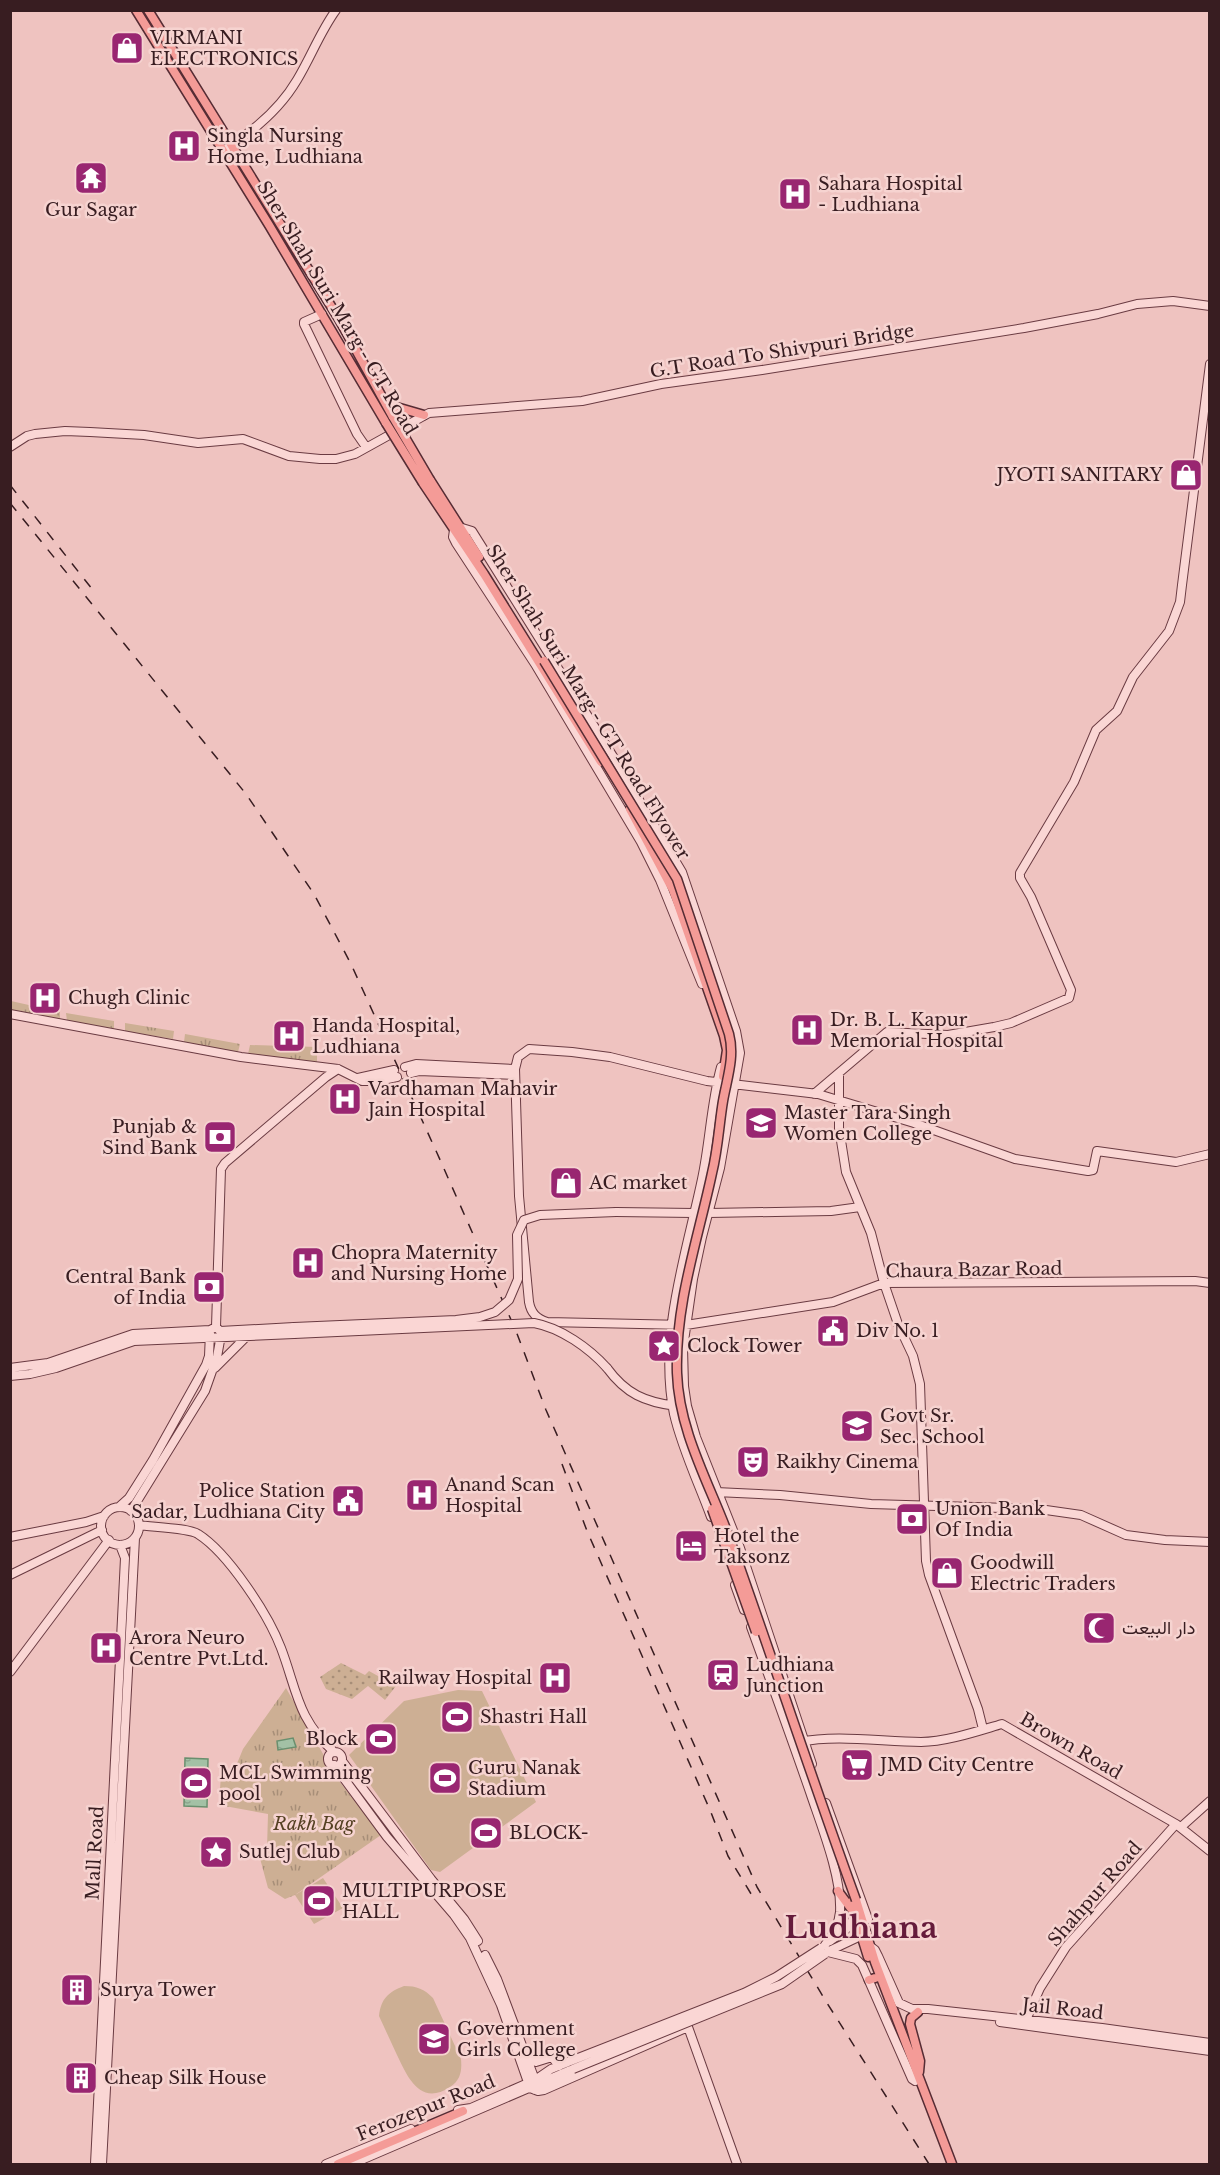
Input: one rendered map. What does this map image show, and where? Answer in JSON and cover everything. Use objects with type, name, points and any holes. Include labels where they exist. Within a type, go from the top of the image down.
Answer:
[{"type":"main road","name":"Sher Shah Suri Marg - GT Road","points":[[136,10],[459,532]]},
{"type":"main road","name":"Sher Shah Suri Marg - GT Road","points":[[148,10],[339,319],[386,404],[390,420]]},
{"type":"main road","points":[[386,404],[424,415]]},
{"type":"main road","name":"Sher Shah Suri Marg - GT Road Flyover","points":[[459,532],[622,797],[663,868],[673,890],[724,1035],[726,1060],[708,1168],[686,1261],[676,1317],[673,1370],[676,1409],[687,1447],[722,1532],[854,1913]]},
{"type":"main road","name":"Sher Shah Suri Marg - GT Road Flyover","points":[[459,532],[677,879],[729,1034],[732,1050],[731,1065],[723,1098],[713,1171],[694,1243],[680,1320],[677,1372],[680,1404],[699,1463],[729,1538],[862,1931]]},
{"type":"main road","points":[[838,1891],[854,1913],[871,1947],[917,2077],[952,2164]]},
{"type":"main road","points":[[862,1931],[869,1923],[868,1919]]},
{"type":"main road","points":[[862,1931],[872,1979],[947,2164]]},
{"type":"main road","points":[[913,2015],[920,2061],[917,2077]]},
{"type":"main road","points":[[338,2164],[467,2110]]},
{"type":"street","points":[[223,150],[250,133],[268,117],[294,85],[312,48],[336,10]]},
{"type":"street","name":"G.T Road To Shivpuri Bridge","points":[[10,447],[31,435],[65,431],[144,435],[198,443],[243,439],[289,456],[320,459],[347,456],[429,412],[582,401],[661,384],[762,370],[1074,319],[1137,304],[1173,301],[1209,306]]},
{"type":"street","points":[[322,314],[307,319],[304,324],[357,434],[366,447]]},
{"type":"street","points":[[814,1094],[887,1032],[948,1035],[994,1027],[1011,1023],[1069,998],[1071,990],[1031,897],[1020,878],[1020,871],[1074,782],[1096,730],[1117,711],[1133,677],[1159,646],[1174,620],[1180,602],[1209,364]]},
{"type":"street","points":[[827,1947],[839,1919],[838,1891],[811,1796],[691,1465],[673,1406],[670,1370],[672,1325],[702,1179],[717,1083],[724,1056],[723,1043],[660,880],[642,842],[535,664],[456,543],[453,537],[459,532],[472,531],[614,758],[682,872],[736,1031],[740,1053],[711,1208],[697,1257],[686,1325],[682,1364],[687,1406],[716,1492],[740,1548],[820,1789],[868,1919]]},
{"type":"street","points":[[10,1014],[241,1057],[338,1069],[362,1081],[378,1081],[395,1074]]},
{"type":"street","points":[[408,1070],[416,1064],[515,1072],[518,1057],[524,1051],[529,1049],[565,1051],[610,1057],[717,1083],[814,1094],[838,1099],[1015,1159],[1032,1162],[1090,1171],[1093,1169],[1097,1151],[1176,1162],[1209,1154]]},
{"type":"street","points":[[131,1510],[205,1391],[212,1372],[221,1169],[225,1163],[338,1069]]},
{"type":"street","name":"Chaura Bazar Road","points":[[515,1072],[520,1202],[529,1302],[533,1313],[540,1320],[556,1323],[686,1325],[832,1302],[884,1283],[1195,1281],[1209,1283]]},
{"type":"street","points":[[839,1074],[838,1099],[843,1159],[849,1182],[870,1233],[884,1283],[898,1324],[913,1356],[920,1384],[928,1575],[978,1709],[983,1730]]},
{"type":"street","points":[[711,1208],[831,1211],[860,1207]]},
{"type":"street","points":[[10,1376],[56,1368],[134,1341],[215,1333],[249,1335],[487,1316],[503,1306],[515,1289],[519,1267],[517,1235],[524,1220],[540,1215],[616,1212],[694,1213]]},
{"type":"street","points":[[10,1368],[48,1363],[134,1334],[534,1323],[558,1332],[597,1358],[633,1395],[673,1406],[687,1406]]},
{"type":"street","points":[[119,1507],[129,1498],[153,1460],[206,1365],[215,1333]]},
{"type":"street","points":[[212,1372],[249,1335]]},
{"type":"street","points":[[716,1492],[789,1495],[871,1504],[1025,1508],[1081,1515],[1126,1535],[1209,1542]]},
{"type":"street","points":[[10,1575],[102,1523],[113,1508],[131,1510],[136,1515],[138,1531],[131,1541],[120,1545],[109,1540],[102,1523]]},
{"type":"street","points":[[10,1537],[86,1522],[102,1523]]},
{"type":"street","points":[[138,1531],[166,1528],[196,1533],[224,1558],[270,1623],[286,1662],[300,1707],[331,1755],[330,1763],[387,1838],[454,1915],[470,1938],[525,2063],[537,2067],[555,2068],[552,2057],[525,2063]]},
{"type":"street","points":[[138,1531],[201,1537]]},
{"type":"street","name":"Mall Road","points":[[102,2164],[134,1567],[138,1531]]},
{"type":"street","points":[[10,1672],[109,1540]]},
{"type":"street","name":"Mall Road","points":[[95,2164],[125,1558],[120,1545]]},
{"type":"street","name":"Brown Road","points":[[793,1743],[848,1739],[923,1742],[945,1739],[1002,1724],[1178,1825],[1209,1851]]},
{"type":"street","points":[[331,1755],[341,1754],[342,1761],[472,1931],[497,1979],[531,2085]]},
{"type":"street","points":[[334,1766],[339,1765],[342,1761]]},
{"type":"street","points":[[811,1796],[820,1789]]},
{"type":"street","name":"Shahpur Road","points":[[1026,2020],[1040,1988],[1066,1947],[1178,1825],[1209,1800]]},
{"type":"street","points":[[352,2164],[531,2085],[782,1984],[850,1927],[854,1913]]},
{"type":"street","points":[[827,1947],[862,1931]]},
{"type":"street","points":[[827,1947],[856,1959],[872,1979],[912,2079],[917,2077]]},
{"type":"street","name":"Ferozepur Road","points":[[326,2164],[462,2109],[467,2110],[531,2085],[568,2062],[744,1993],[827,1947]]},
{"type":"street","points":[[871,1947],[875,1950],[899,2003],[913,2015]]},
{"type":"street","name":"Jail Road","points":[[913,2015],[928,2009],[1209,2043]]},
{"type":"street","name":"Jail Road","points":[[913,2015],[1088,2033],[1209,2052]]},
{"type":"street","points":[[531,2085],[544,2090],[688,2027],[737,2164]]},
{"type":"green space","points":[[11,1001],[60,1012],[60,1020],[11,1010]]},
{"type":"green space","points":[[66,1013],[114,1021],[114,1030],[67,1021]]},
{"type":"green space","points":[[125,1023],[174,1031],[173,1039],[125,1031]]},
{"type":"green space","points":[[185,1034],[240,1044],[238,1052],[184,1042]]},
{"type":"green space","points":[[250,1045],[317,1047],[317,1062],[248,1054]]},
{"type":"green space","points":[[341,1663],[365,1675],[369,1671],[396,1686],[385,1700],[368,1686],[352,1699],[326,1689],[320,1677]]},
{"type":"green space","name":"Rakh Bag","points":[[286,1688],[336,1777],[381,1835],[295,1895],[285,1899],[268,1888],[258,1851],[267,1848],[268,1814],[219,1805],[221,1774],[234,1771],[243,1749]]},
{"type":"green space","name":"Guru Nanak Stadium","points":[[458,1690],[482,1691],[536,1802],[440,1872],[431,1870],[349,1755],[404,1701]]},
{"type":"green space","name":"MULTIPURPOSE HALL","points":[[323,1878],[343,1908],[314,1924],[295,1895]]},
{"type":"green space","points":[[404,1986],[420,1989],[433,1998],[461,2059],[459,2078],[450,2087],[440,2092],[423,2091],[410,2080],[379,2016],[386,1997]]},
{"type":"water","points":[[293,1738],[296,1747],[278,1750],[277,1741]]},
{"type":"water","name":"MCL Swimming pool","points":[[185,1758],[208,1759],[207,1807],[184,1806]]},
{"type":"railway","points":[[10,485],[96,594]]},
{"type":"railway","points":[[10,503],[246,794],[314,894],[351,964],[437,1153],[516,1331],[546,1410],[757,1887],[929,2164]]},
{"type":"railway","points":[[562,1464],[587,1531],[728,1856],[756,1902]]},
{"type":"place","name":"VIRMANI ELECTRONICS","points":[[127,48]]},
{"type":"place","name":"Singla Nursing Home, Ludhiana","points":[[184,146]]},
{"type":"place","name":"Gur Sagar","points":[[91,178]]},
{"type":"place","name":"Sahara Hospital - Ludhiana","points":[[795,194]]},
{"type":"place","name":"JYOTI SANITARY","points":[[1186,475]]},
{"type":"place","name":"Chugh Clinic","points":[[45,998]]},
{"type":"place","name":"Dr. B. L. Kapur Memorial Hospital","points":[[807,1030]]},
{"type":"place","name":"Handa Hospital, Ludhiana","points":[[289,1036]]},
{"type":"place","name":"Vardhaman Mahavir Jain Hospital","points":[[345,1099]]},
{"type":"place","name":"Master Tara Singh Women College","points":[[761,1123]]},
{"type":"place","name":"Punjab & Sind Bank","points":[[220,1137]]},
{"type":"place","name":"AC market","points":[[566,1183]]},
{"type":"place","name":"Chopra Maternity and Nursing Home","points":[[308,1263]]},
{"type":"place","name":"Central Bank of India","points":[[209,1287]]},
{"type":"place","name":"Div No. 1","points":[[833,1331]]},
{"type":"place","name":"Clock Tower","points":[[664,1346]]},
{"type":"place","name":"Govt Sr. Sec. School","points":[[857,1426]]},
{"type":"place","name":"Raikhy Cinema","points":[[753,1462]]},
{"type":"place","name":"Anand Scan Hospital","points":[[422,1495]]},
{"type":"place","name":"Police Station Sadar, Ludhiana City","points":[[348,1501]]},
{"type":"place","name":"Union Bank Of India","points":[[912,1519]]},
{"type":"place","name":"Hotel the Taksonz","points":[[691,1546]]},
{"type":"place","name":"Goodwill Electric Traders","points":[[947,1573]]},
{"type":"place","name":"دار البیعت","points":[[1099,1628]]},
{"type":"place","name":"Arora Neuro Centre Pvt.Ltd.","points":[[106,1648]]},
{"type":"place","name":"Ludhiana Junction","points":[[723,1675]]},
{"type":"place","name":"Railway Hospital","points":[[555,1678]]},
{"type":"place","name":"Shastri Hall","points":[[457,1717]]},
{"type":"place","name":"Block","points":[[381,1739]]},
{"type":"place","name":"JMD City Centre","points":[[857,1765]]},
{"type":"place","name":"Guru Nanak Stadium","points":[[445,1778]]},
{"type":"place","name":"MCL Swimming pool","points":[[196,1783]]},
{"type":"place","name":"BLOCK-","points":[[486,1833]]},
{"type":"place","name":"Sutlej Club","points":[[216,1852]]},
{"type":"place","name":"MULTIPURPOSE HALL","points":[[319,1901]]},
{"type":"place","name":"Surya Tower","points":[[77,1990]]},
{"type":"place","name":"Government Girls College","points":[[434,2039]]},
{"type":"place","name":"Cheap Silk House","points":[[81,2078]]},
{"type":"district","name":"Ludhiana","points":[[861,1928]]}]
